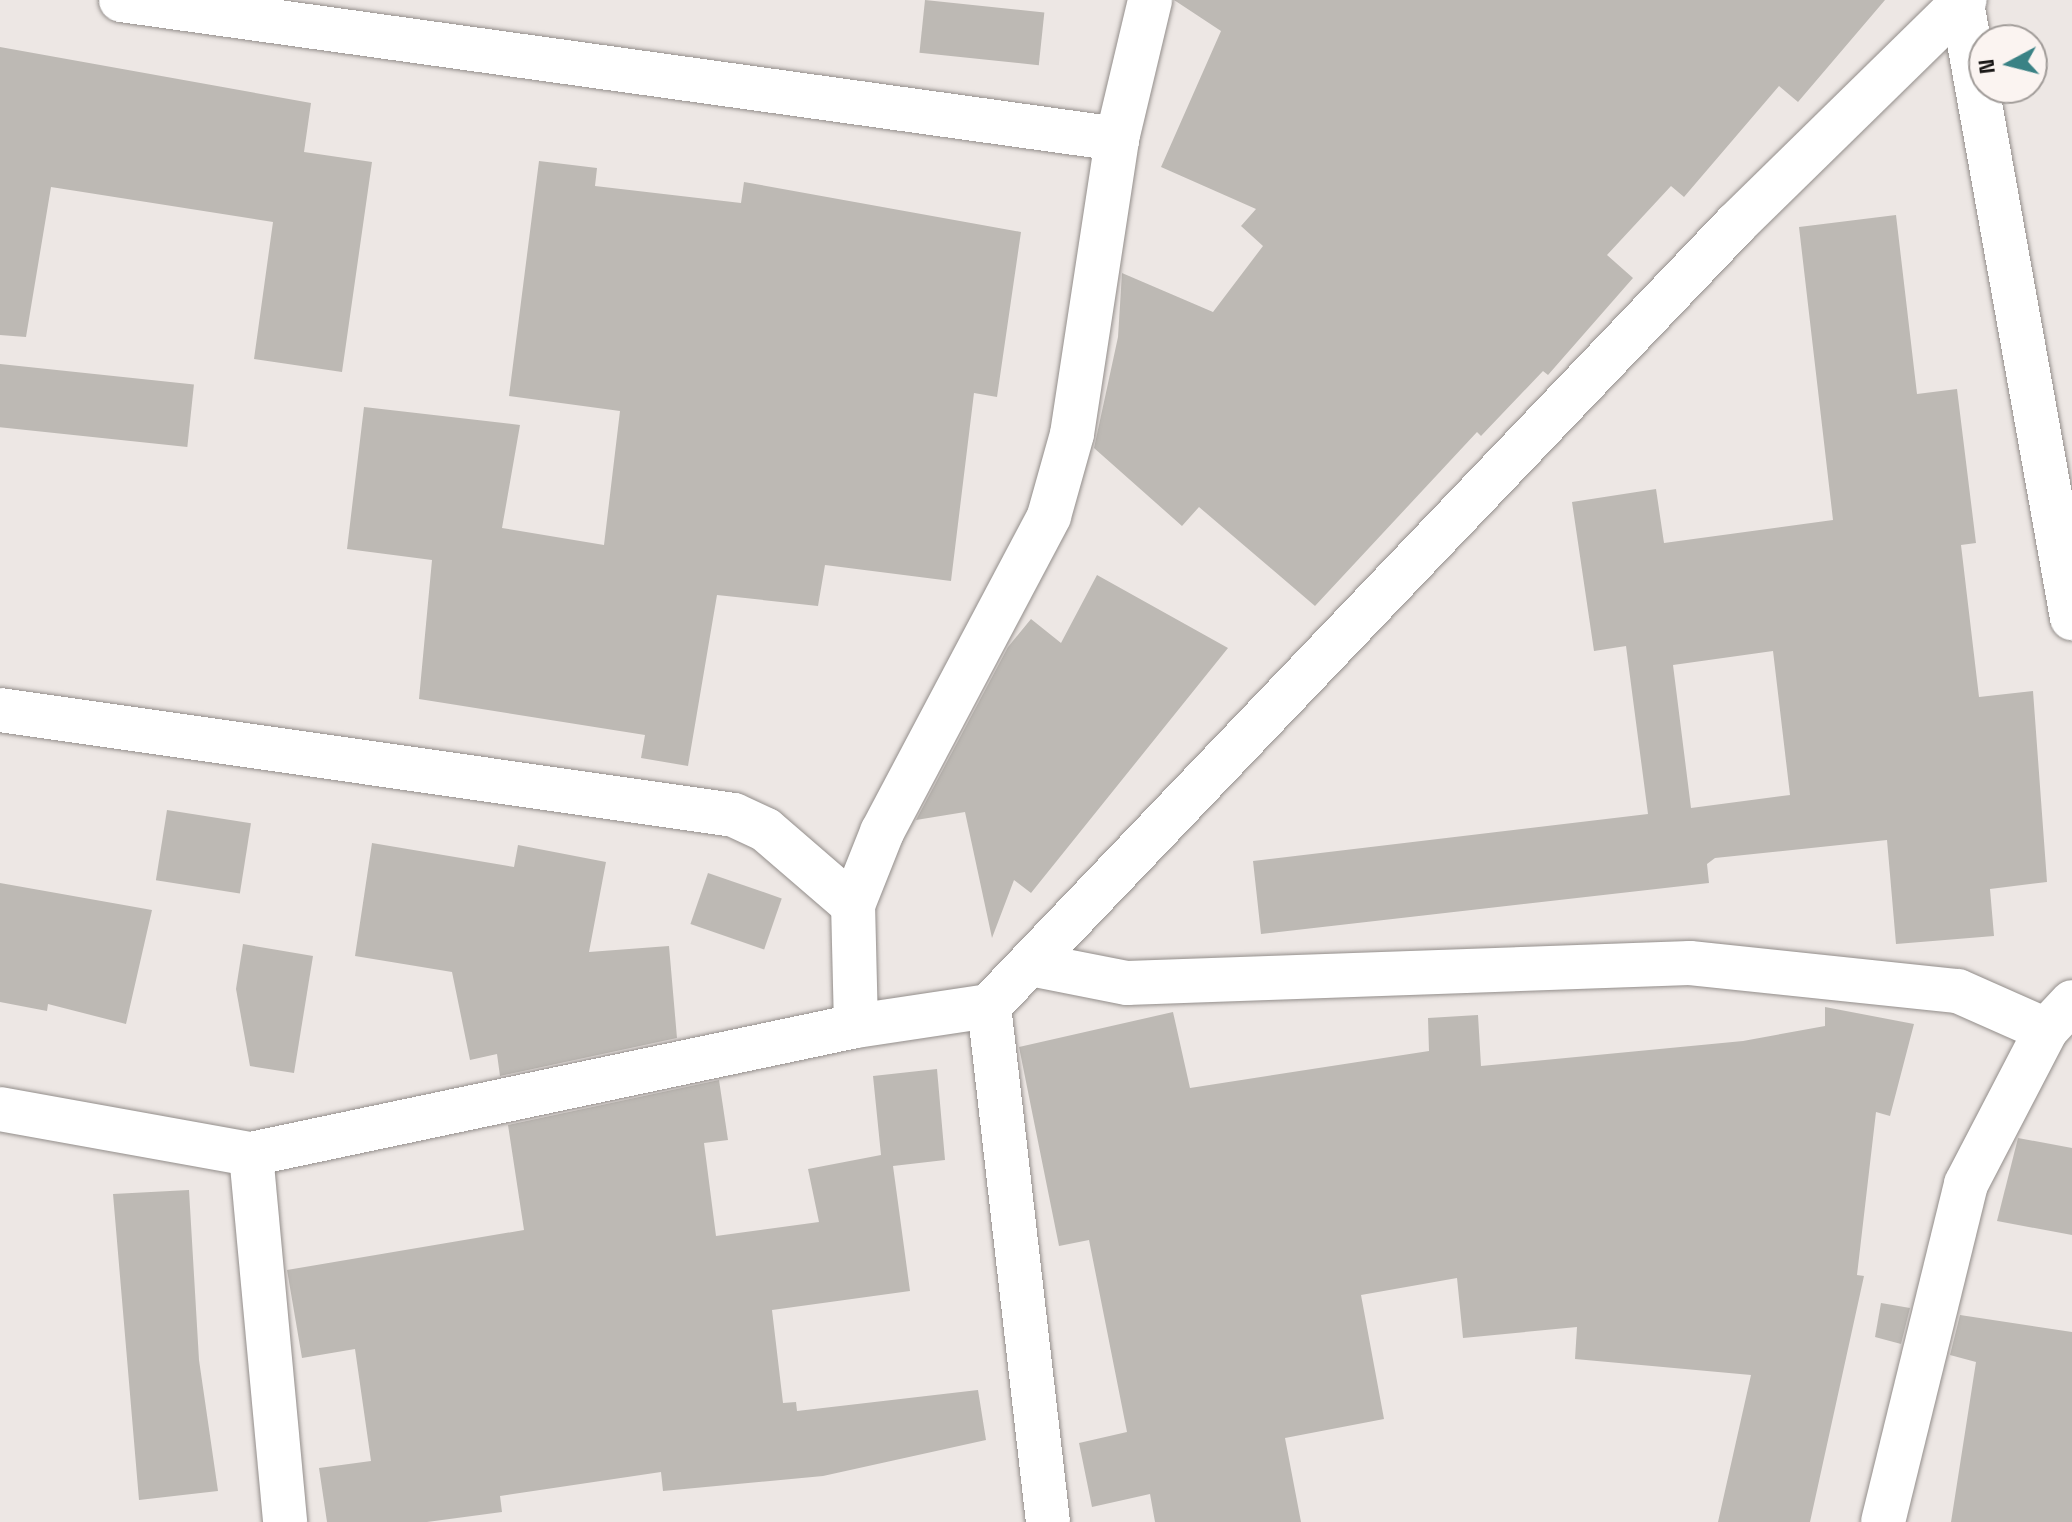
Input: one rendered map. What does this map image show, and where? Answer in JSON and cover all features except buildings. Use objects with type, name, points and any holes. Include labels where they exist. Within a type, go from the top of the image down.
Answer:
[{"type":"street","points":[[121,0],[1117,139]]},
{"type":"street","points":[[856,1026],[853,905],[882,832],[1049,516],[1072,434],[1117,139],[1150,0]]},
{"type":"street","points":[[1964,1],[2072,618]]},
{"type":"street","points":[[0,1109],[251,1154],[856,1026],[989,1006],[1736,224],[1964,1]]},
{"type":"street","points":[[0,710],[734,815],[766,830],[853,905]]},
{"type":"street","points":[[1030,964],[1127,983],[1690,963],[1958,991],[2059,1016],[1966,1184],[1883,1522]]},
{"type":"street","points":[[989,1006],[1048,1522]]},
{"type":"street","points":[[251,1154],[285,1522]]}]
